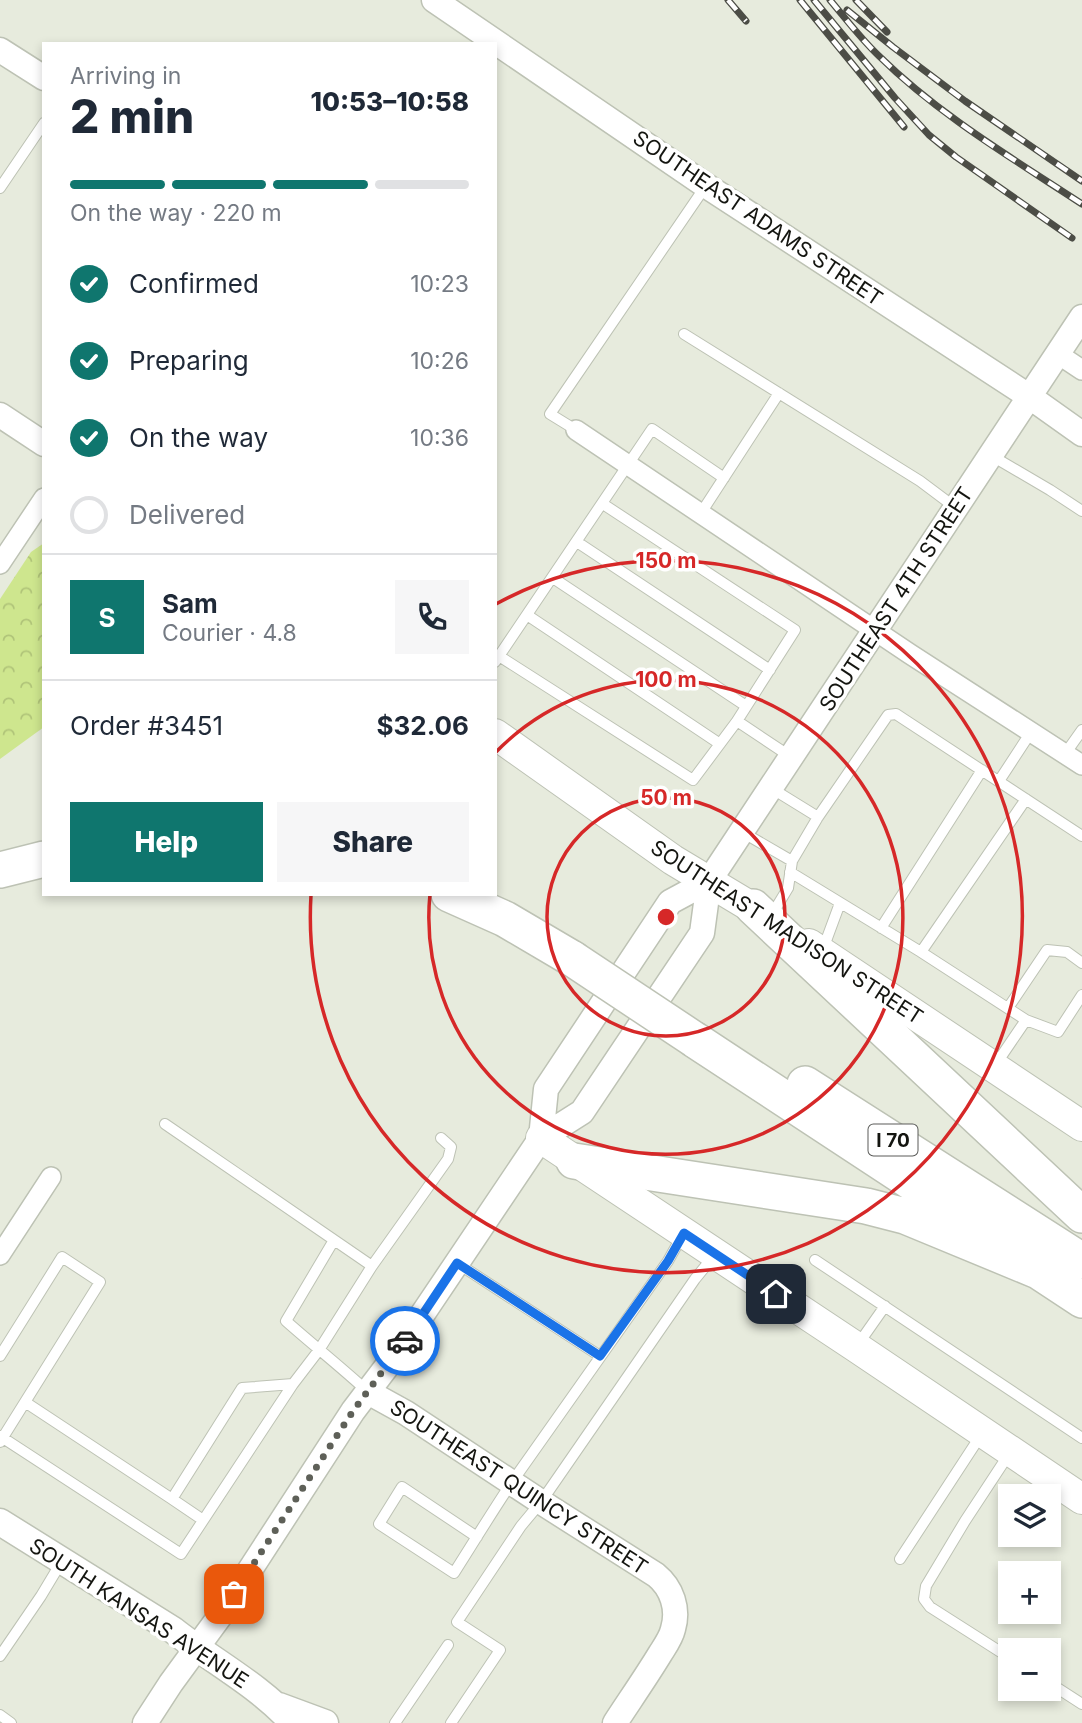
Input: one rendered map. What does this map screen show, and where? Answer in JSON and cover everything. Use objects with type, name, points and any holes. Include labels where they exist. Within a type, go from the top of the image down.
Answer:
[{"type":"highway","points":[[0,851],[42,840]]},
{"type":"highway","points":[[0,870],[42,860]]},
{"type":"highway","name":"I 70","points":[[497,889],[579,950],[700,1029],[1082,1261]]},
{"type":"highway","name":"I 70","points":[[453,896],[579,950]]},
{"type":"highway","points":[[761,913],[1082,1215]]},
{"type":"highway","name":"I 70","points":[[700,1029],[1082,1300]]},
{"type":"highway","points":[[574,1161],[866,1206],[905,1216],[1038,1271]]},
{"type":"main road","name":"SOUTHEAST MADISON STREET","points":[[497,735],[673,860],[761,913],[1082,1126]]},
{"type":"main road","points":[[541,1138],[1082,1499]]},
{"type":"main road","name":"SOUTH KANSAS AVENUE","points":[[0,1522],[173,1630],[285,1714],[325,1723]]},
{"type":"street","name":"SOUTHEAST ADAMS STREET","points":[[434,0],[496,42]]},
{"type":"street","name":"SOUTHEAST ADAMS STREET","points":[[497,43],[1082,434]]},
{"type":"street","points":[[0,50],[42,77]]},
{"type":"street","name":"SOUTHEAST 4TH STREET","points":[[145,1723],[227,1605],[353,1411],[391,1361],[541,1138],[582,1112],[702,933],[709,881],[1082,317]]},
{"type":"street","points":[[1058,354],[1082,370]]},
{"type":"street","points":[[0,415],[42,442]]},
{"type":"street","points":[[576,430],[1074,760]]},
{"type":"street","points":[[0,564],[42,501]]},
{"type":"street","name":"SOUTHEAST 4TH STREET","points":[[541,1138],[546,1089],[553,1078],[670,902],[709,881]]},
{"type":"street","points":[[0,1255],[51,1177]]},
{"type":"street","name":"SOUTHEAST QUINCY STREET","points":[[368,1392],[406,1413],[664,1582],[674,1607],[674,1628],[670,1639],[615,1723]]},
{"type":"lane","points":[[0,188],[42,126]]},
{"type":"lane","points":[[576,430],[551,414],[706,185]]},
{"type":"lane","points":[[684,334],[926,485],[956,508]]},
{"type":"lane","points":[[701,513],[779,393]]},
{"type":"lane","points":[[603,504],[795,630],[737,721],[694,780],[497,659],[652,429],[724,478]]},
{"type":"lane","points":[[991,455],[1082,511]]},
{"type":"lane","points":[[577,541],[770,670]]},
{"type":"lane","points":[[553,578],[746,706]]},
{"type":"lane","points":[[527,615],[720,744]]},
{"type":"lane","points":[[761,913],[788,888],[791,867],[818,817],[888,715],[896,714],[1082,836]]},
{"type":"lane","points":[[737,721],[791,758]]},
{"type":"lane","points":[[1074,760],[1082,730]]},
{"type":"lane","points":[[999,781],[1031,732]]},
{"type":"lane","points":[[881,928],[982,770]]},
{"type":"lane","points":[[771,788],[818,817]]},
{"type":"lane","points":[[921,952],[1026,799]]},
{"type":"lane","points":[[742,832],[840,903],[1026,1020],[1058,1031],[1082,995]]},
{"type":"lane","points":[[822,953],[840,903]]},
{"type":"lane","points":[[1008,1008],[1047,950],[1067,952],[1082,963]]},
{"type":"lane","points":[[994,1068],[1026,1020]]},
{"type":"lane","points":[[165,1124],[372,1266]]},
{"type":"lane","points":[[0,1356],[62,1258],[100,1282],[1,1438],[181,1553],[293,1384],[319,1350],[372,1266],[448,1159],[451,1147],[441,1138]]},
{"type":"lane","points":[[477,1537],[402,1487],[379,1524],[454,1573],[477,1537],[512,1482],[668,1261],[684,1233]]},
{"type":"lane","name":"SOUTHEAST QUINCY STREET","points":[[334,1240],[286,1321],[368,1392]]},
{"type":"lane","points":[[451,1723],[500,1650],[457,1622],[521,1526],[541,1502],[695,1279],[716,1254]]},
{"type":"lane","points":[[815,1260],[1082,1437]]},
{"type":"lane","points":[[457,1263],[600,1356]]},
{"type":"lane","points":[[856,1347],[885,1306]]},
{"type":"lane","points":[[172,1499],[242,1388],[293,1384]]},
{"type":"lane","points":[[25,1402],[203,1520]]},
{"type":"lane","points":[[900,1559],[984,1432]]},
{"type":"lane","points":[[998,1650],[930,1607],[924,1599],[926,1586],[1011,1451]]},
{"type":"lane","points":[[0,1656],[62,1561]]},
{"type":"lane","points":[[395,1723],[448,1645]]},
{"type":"lane","points":[[1061,1690],[1082,1704]]},
{"type":"lane","points":[[0,1715],[11,1723]]},
{"type":"green space","points":[[42,544],[42,728],[0,759],[0,599],[31,552]]},
{"type":"railway","points":[[728,0],[746,21]]},
{"type":"railway","points":[[800,0],[904,127]]},
{"type":"railway","points":[[814,0],[929,135],[1072,238]]},
{"type":"railway","points":[[830,0],[872,49],[926,98],[1082,204]]},
{"type":"railway","points":[[856,0],[887,32]]},
{"type":"railway","points":[[847,10],[965,101],[1082,181]]},
{"type":"way so far","points":[[234,1594],[353,1411],[405,1341]]},
{"type":"route","points":[[405,1341],[457,1263],[600,1356],[668,1261],[684,1233],[776,1294]]}]
